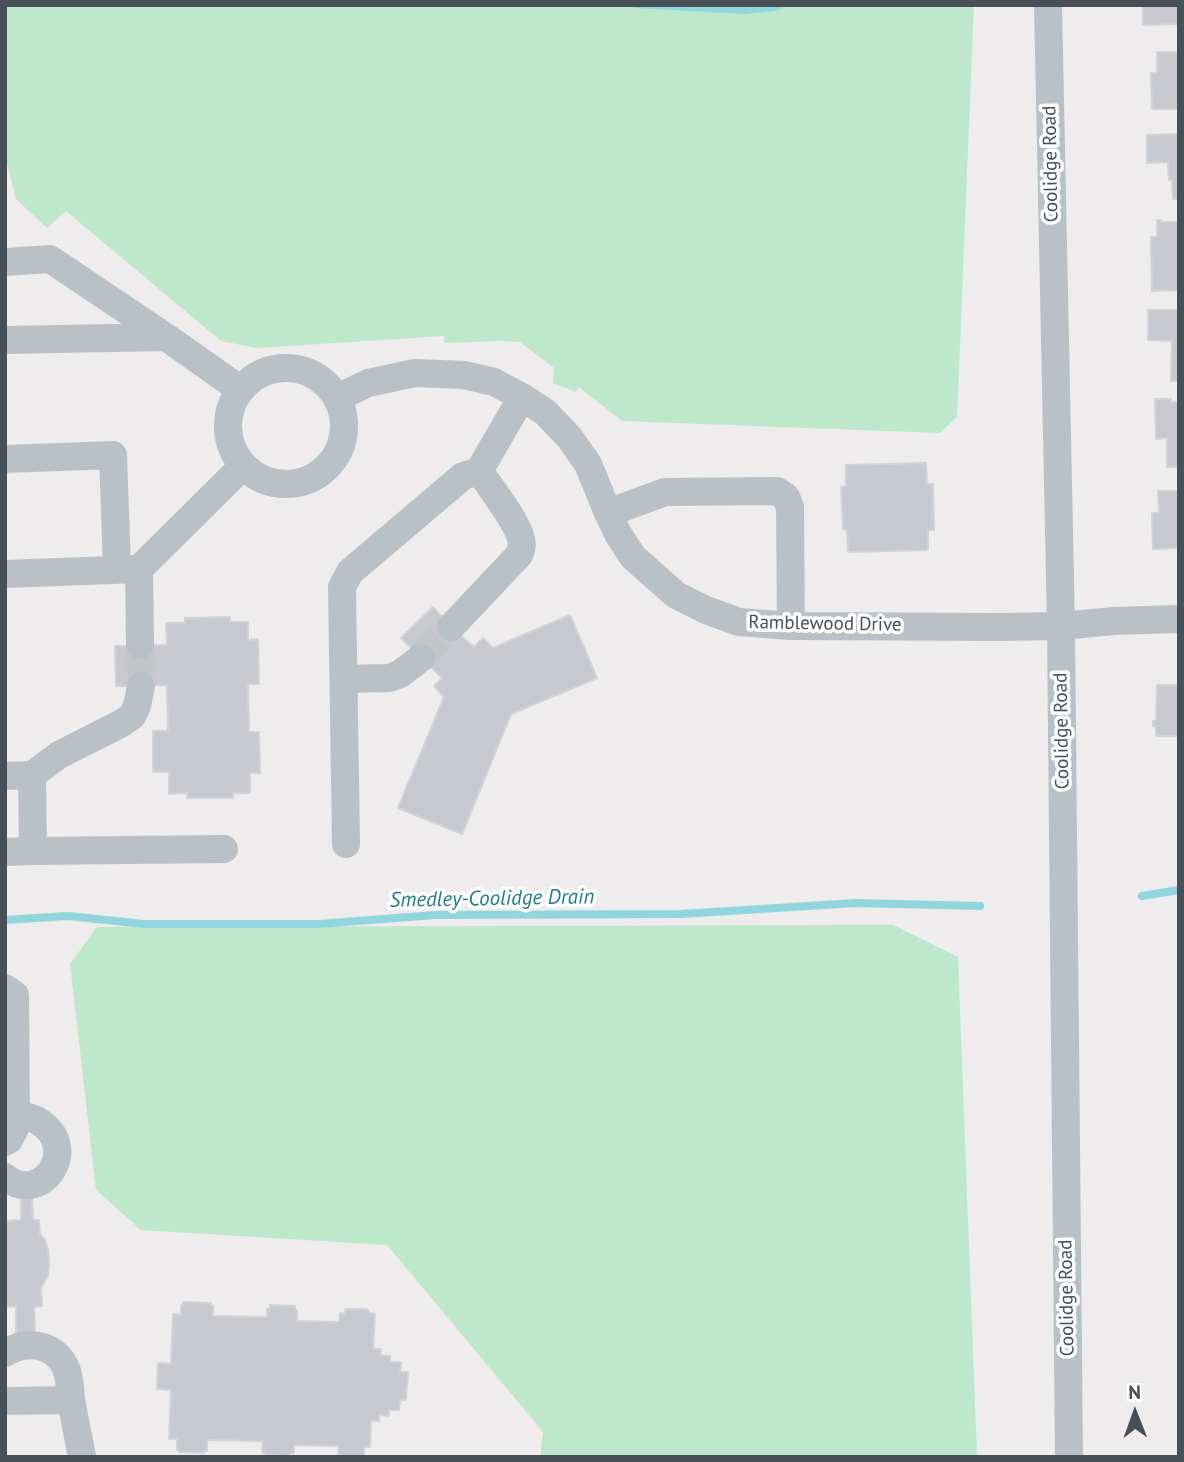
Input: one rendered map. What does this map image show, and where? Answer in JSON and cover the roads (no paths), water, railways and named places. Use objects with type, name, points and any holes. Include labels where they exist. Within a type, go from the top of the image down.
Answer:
[{"type":"street","name":"Coolidge Road","points":[[1048,5],[1061,626],[1069,1457]]},
{"type":"street","points":[[5,262],[50,260],[240,390]]},
{"type":"street","points":[[5,340],[166,337]]},
{"type":"street","points":[[291,368],[310,373],[326,383],[337,398],[344,416],[344,434],[338,452],[328,467],[312,478],[294,484],[275,484],[258,477],[243,466],[234,452],[229,437],[228,420],[232,404],[240,390],[255,378],[272,370],[291,368]]},
{"type":"street","name":"Ramblewood Drive","points":[[337,398],[368,383],[415,373],[464,374],[494,382],[522,397],[545,412],[569,437],[588,464],[618,534],[633,557],[676,595],[739,622],[791,626],[1001,627],[1179,619]]},
{"type":"street","points":[[346,844],[342,587],[350,572],[463,476],[479,471],[522,397]]},
{"type":"street","points":[[5,459],[113,455],[140,645]]},
{"type":"street","points":[[5,574],[128,570],[243,466]]},
{"type":"street","points":[[451,627],[522,549],[522,539],[515,524],[479,471]]},
{"type":"street","points":[[608,513],[665,492],[777,491],[786,497],[790,507],[791,626]]},
{"type":"street","points":[[344,679],[389,678],[400,674],[421,658]]},
{"type":"street","points":[[33,851],[19,776],[132,716],[141,686]]},
{"type":"street","points":[[5,852],[224,849]]},
{"type":"street","points":[[5,988],[15,995],[11,1065],[16,1115],[16,1126],[9,1140],[5,1142]]},
{"type":"street","points":[[5,1177],[23,1184],[38,1183],[50,1175],[57,1161],[57,1146],[51,1131],[36,1119],[16,1115]]},
{"type":"street","points":[[5,1353],[17,1346],[35,1345],[48,1348],[58,1356],[69,1375],[82,1457]]},
{"type":"street","points":[[5,1401],[71,1400]]},
{"type":"water","points":[[630,5],[788,5],[775,11],[745,14],[634,8]]},
{"type":"waterway","name":"Smedley-Coolidge Drain","points":[[1142,896],[1179,890]]},
{"type":"waterway","name":"Smedley-Coolidge Drain","points":[[5,920],[68,916],[144,924],[319,924],[435,915],[681,914],[856,903],[980,906]]},
{"type":"tunnel","points":[[421,658],[451,627]]},
{"type":"tunnel","points":[[140,645],[141,686]]}]
